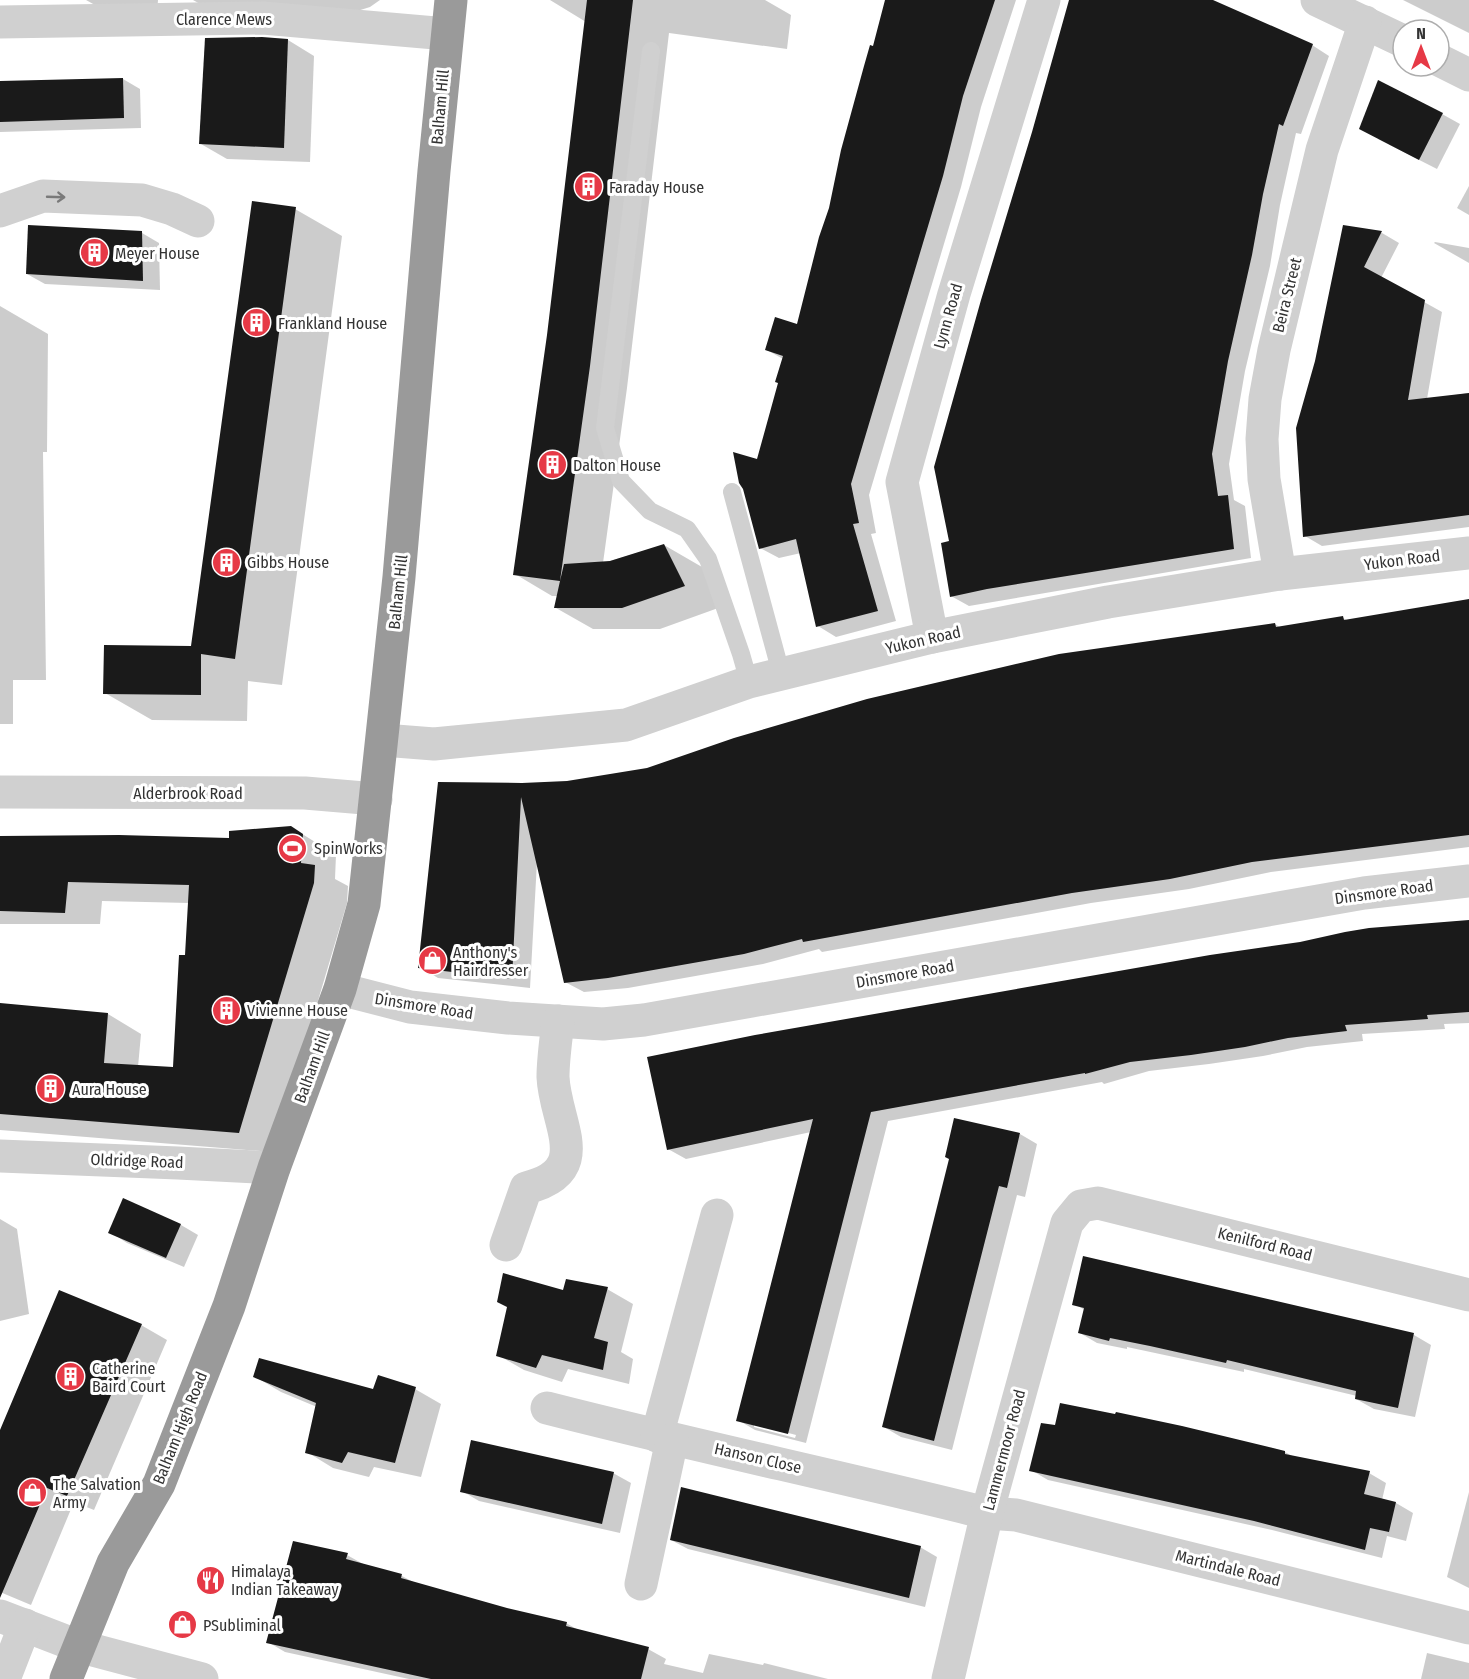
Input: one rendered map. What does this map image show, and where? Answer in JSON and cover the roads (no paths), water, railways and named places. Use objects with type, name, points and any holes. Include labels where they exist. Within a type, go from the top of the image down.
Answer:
[{"type":"highway","name":"Balham Hill","points":[[274,1168],[340,989],[364,904],[383,740],[412,443],[451,0]]},
{"type":"highway","name":"Balham High Road","points":[[66,1679],[113,1563],[159,1484],[229,1306],[274,1168]]},
{"type":"street","name":"Lynn Road","points":[[932,637],[902,482],[954,294],[1044,0]]},
{"type":"street","points":[[1317,0],[1391,35]]},
{"type":"street","name":"Clarence Mews","points":[[0,22],[263,18],[447,34]]},
{"type":"street","name":"Beira Street","points":[[1280,574],[1264,479],[1262,439],[1265,399],[1274,350],[1322,150],[1365,22]]},
{"type":"street","points":[[1451,66],[1469,75]]},
{"type":"street","points":[[0,211],[43,196],[142,200],[172,209],[198,221]]},
{"type":"street","name":"Yukon Road","points":[[383,740],[434,744],[626,725],[749,682],[932,637],[1108,602],[1280,574],[1469,553]]},
{"type":"street","name":"Alderbrook Road","points":[[0,792],[306,793],[376,799]]},
{"type":"street","name":"Dinsmore Road","points":[[340,989],[410,1006],[558,1022],[603,1024],[644,1020],[1364,893],[1469,881]]},
{"type":"street","points":[[506,1245],[525,1188],[539,1185],[558,1174],[566,1157],[566,1140],[553,1078],[558,1022]]},
{"type":"street","name":"Oldridge Road","points":[[0,1156],[274,1168]]},
{"type":"street","name":"Kenilford Road","points":[[1067,1223],[1081,1206],[1098,1203],[1469,1295]]},
{"type":"street","points":[[641,1584],[664,1438],[717,1215]]},
{"type":"street","name":"Lammermoor Road","points":[[948,1679],[987,1513],[1067,1223]]},
{"type":"street","name":"Hanson Close","points":[[547,1408],[664,1438],[721,1449],[987,1513]]},
{"type":"street","name":"Martindale Road","points":[[987,1513],[1016,1515],[1469,1628]]},
{"type":"street","points":[[4,1679],[13,1620],[78,1646],[202,1679]]},
{"type":"lane","points":[[651,51],[605,428],[621,481],[650,511],[687,529],[708,559],[749,682]]},
{"type":"lane","points":[[732,492],[781,673]]},
{"type":"place","name":"Faraday House","points":[[588,187]]},
{"type":"place","name":"Meyer House","points":[[94,253]]},
{"type":"place","name":"Frankland House","points":[[257,323]]},
{"type":"place","name":"Dalton House","points":[[552,465]]},
{"type":"place","name":"Gibbs House","points":[[226,562]]},
{"type":"place","name":"SpinWorks","points":[[293,848]]},
{"type":"place","name":"Anthony's Hairdresser","points":[[432,961]]},
{"type":"place","name":"Vivienne House","points":[[226,1010]]},
{"type":"place","name":"Aura House","points":[[51,1089]]},
{"type":"place","name":"Catherine Baird Court","points":[[71,1377]]},
{"type":"place","name":"The Salvation Army","points":[[32,1493]]},
{"type":"place","name":"Himalaya Indian Takeaway","points":[[210,1580]]},
{"type":"place","name":"PSubliminal","points":[[182,1625]]}]
